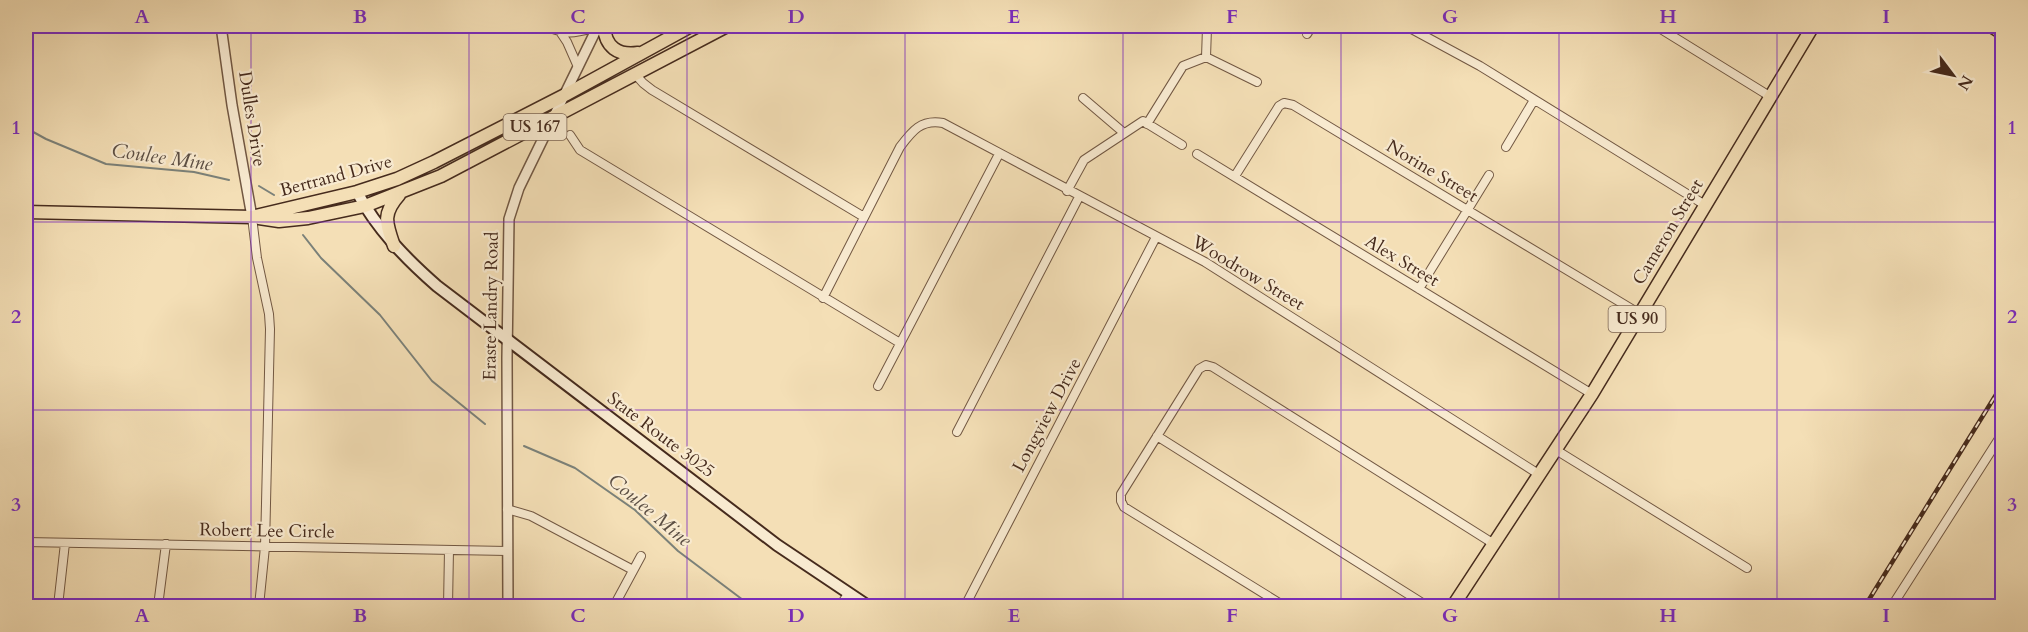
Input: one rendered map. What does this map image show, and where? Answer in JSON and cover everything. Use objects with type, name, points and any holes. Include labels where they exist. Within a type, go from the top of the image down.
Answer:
[{"type":"main road","points":[[599,26],[615,50],[630,54],[642,52]]},
{"type":"main road","name":"Bertrand Drive","points":[[252,217],[357,192],[419,170],[565,95],[691,26]]},
{"type":"main road","name":"Bertrand Drive","points":[[26,212],[252,217],[279,221],[308,218],[365,206],[441,176],[728,26]]},
{"type":"main road","name":"Cameron Street","points":[[1453,606],[1592,393],[1813,26]]},
{"type":"main road","points":[[1991,26],[2002,33]]},
{"type":"main road","name":"State Route 3025","points":[[357,192],[394,246],[436,286],[777,545],[868,606]]},
{"type":"main road","points":[[394,246],[386,218],[389,209],[401,193]]},
{"type":"street","name":"Dulles Drive","points":[[221,26],[252,217]]},
{"type":"street","points":[[546,26],[561,33],[571,34],[599,26]]},
{"type":"street","name":"Eraste Landry Road","points":[[508,606],[509,219],[519,188],[599,26]]},
{"type":"street","points":[[984,26],[994,28],[1016,26]]},
{"type":"street","points":[[1307,34],[1312,26]]},
{"type":"street","points":[[1406,26],[1480,66],[1705,205]]},
{"type":"street","points":[[1656,26],[1771,97]]},
{"type":"street","points":[[1206,57],[1207,28]]},
{"type":"street","points":[[561,33],[569,44],[578,68]]},
{"type":"street","points":[[1148,124],[1183,66],[1206,57],[1257,82]]},
{"type":"street","points":[[635,74],[652,90],[864,217],[823,298]]},
{"type":"street","points":[[1083,98],[1124,133]]},
{"type":"street","points":[[1506,147],[1534,100]]},
{"type":"street","name":"Norine Street","points":[[1235,176],[1279,106],[1287,103],[1293,105],[1640,314]]},
{"type":"street","points":[[1067,191],[1084,160],[1143,121],[1182,145]]},
{"type":"street","name":"Woodrow Street","points":[[864,217],[900,147],[915,129],[928,122],[943,123],[1067,191],[1205,262],[1540,475]]},
{"type":"street","points":[[570,135],[580,150],[900,343]]},
{"type":"street","points":[[878,386],[999,154]]},
{"type":"street","name":"Alex Street","points":[[1197,154],[1592,393]]},
{"type":"street","points":[[1419,289],[1489,175]]},
{"type":"street","points":[[957,432],[1079,197]]},
{"type":"street","points":[[252,217],[270,329],[265,547],[259,606]]},
{"type":"street","name":"Longview Drive","points":[[964,606],[1156,237]]},
{"type":"street","points":[[1284,606],[1124,507],[1121,501],[1121,494],[1157,436],[1199,369],[1206,365],[1214,367],[1273,403],[1494,544]]},
{"type":"street","points":[[1892,606],[2002,434]]},
{"type":"street","points":[[1157,436],[1427,606]]},
{"type":"street","points":[[1556,450],[1747,568]]},
{"type":"street","points":[[507,509],[531,516],[633,570]]},
{"type":"street","name":"Robert Lee Circle","points":[[26,542],[507,551]]},
{"type":"street","points":[[58,606],[64,543]]},
{"type":"street","points":[[158,606],[166,544]]},
{"type":"street","points":[[448,606],[449,550]]},
{"type":"street","points":[[614,606],[641,556]]},
{"type":"street","points":[[840,606],[848,594]]},
{"type":"waterway","name":"Coulee Mine","points":[[26,128],[46,139],[106,164],[194,172],[229,180]]},
{"type":"waterway","name":"Coulee Mine","points":[[259,186],[274,195]]},
{"type":"waterway","name":"Coulee Mine","points":[[303,235],[321,258],[380,315],[432,381],[485,424]]},
{"type":"waterway","name":"Coulee Mine","points":[[524,446],[575,468],[635,510],[678,551],[751,606]]},
{"type":"railway","points":[[1865,606],[2002,385]]}]
